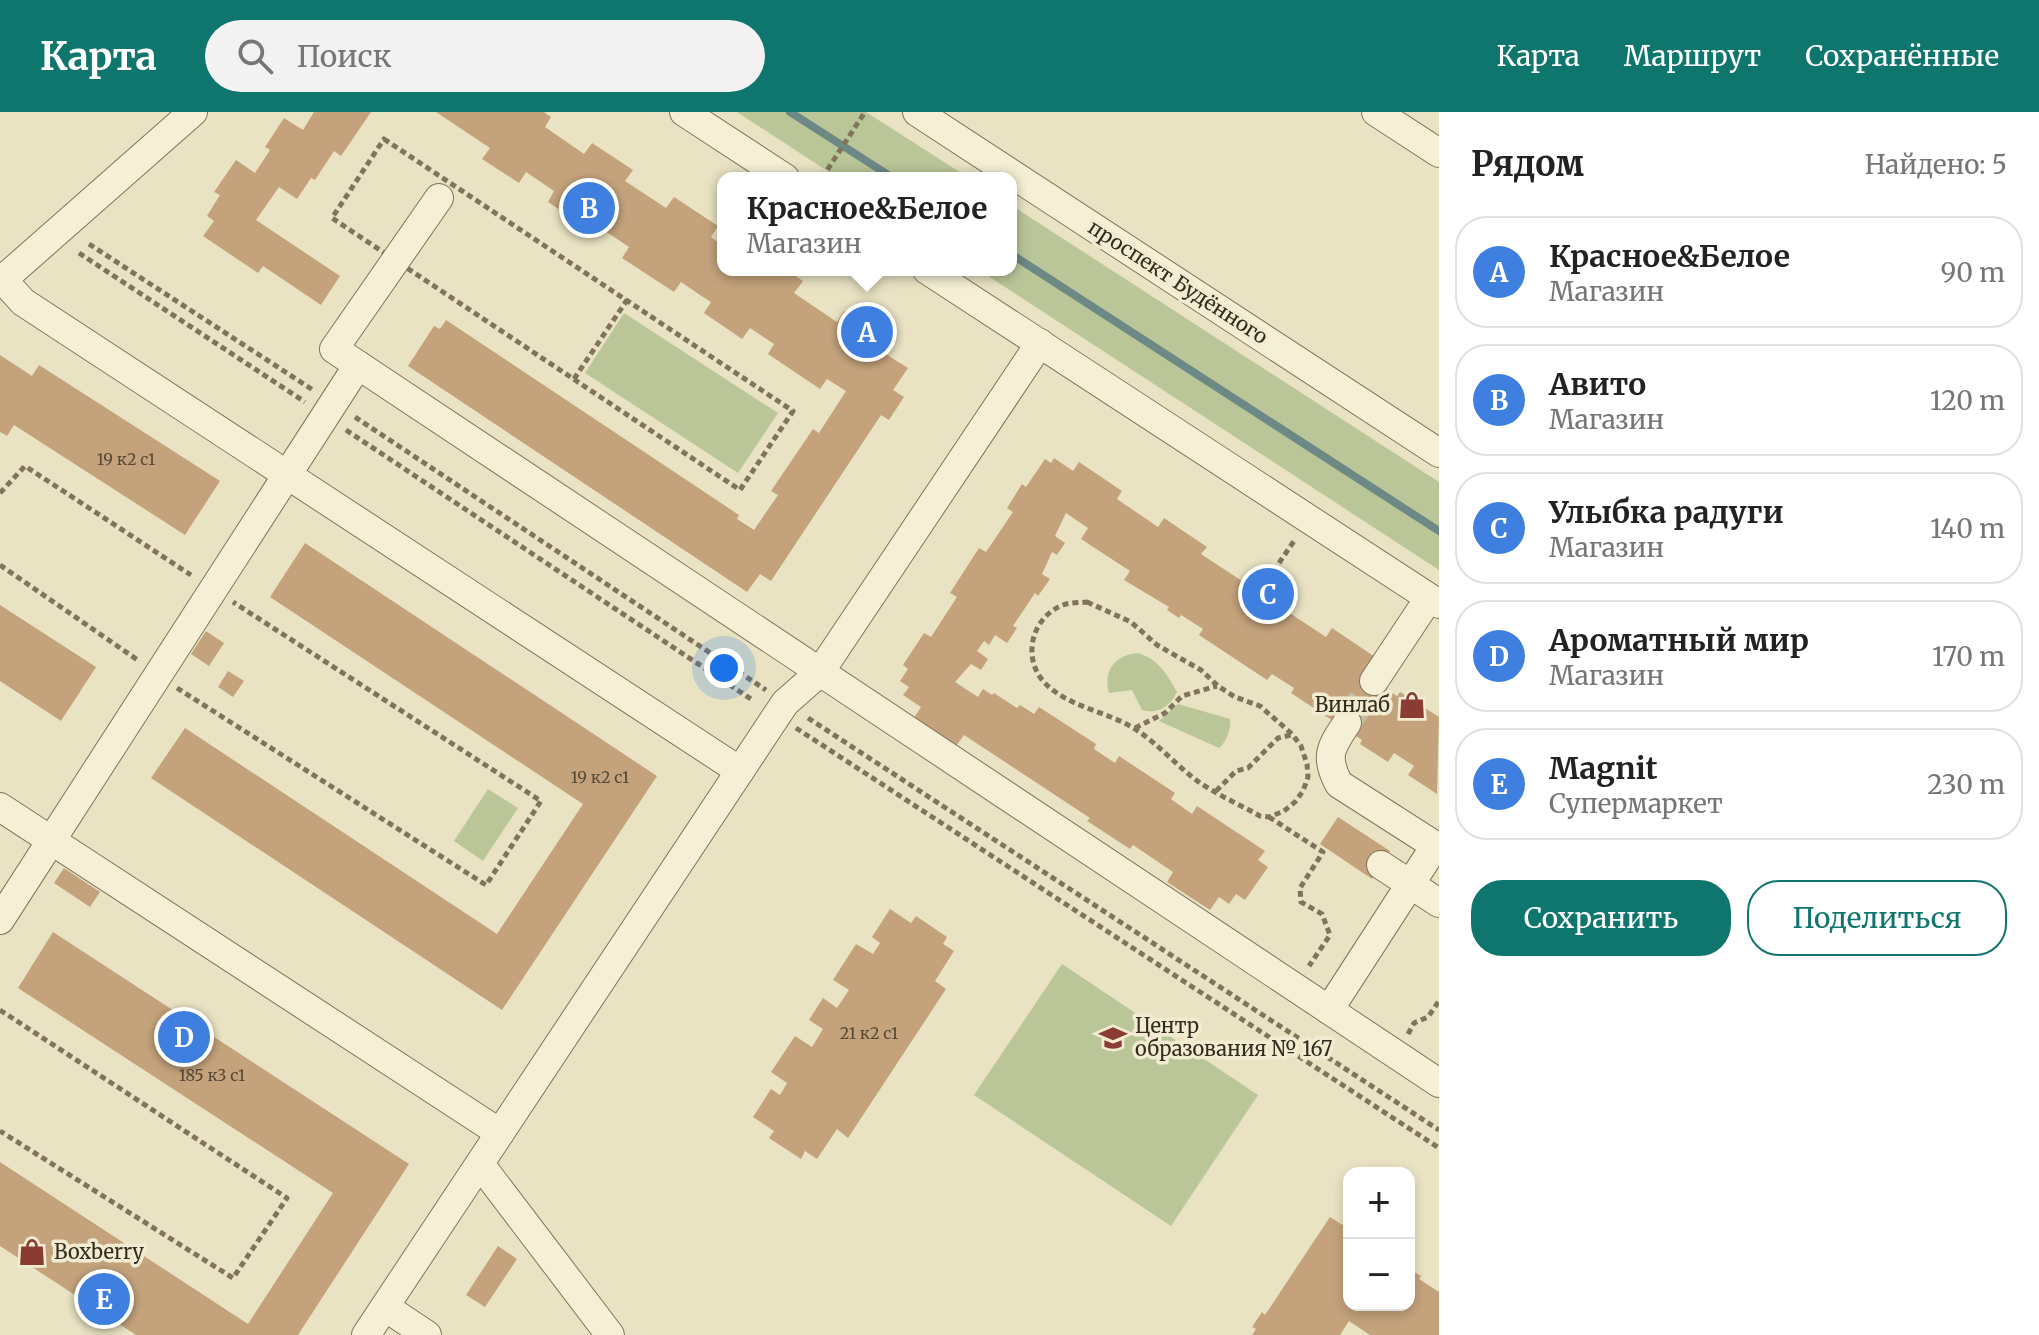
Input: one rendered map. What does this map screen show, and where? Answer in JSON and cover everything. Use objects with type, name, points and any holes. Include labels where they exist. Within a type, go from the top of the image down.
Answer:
[{"type":"street","points":[[193,112],[2,281],[23,302],[740,771]]},
{"type":"street","points":[[684,112],[776,172]]},
{"type":"street","points":[[1376,112],[1439,153]]},
{"type":"street","name":"проспект Будённого","points":[[927,114],[1015,172]]},
{"type":"street","name":"проспект Будённого","points":[[1017,174],[1439,453]]},
{"type":"street","points":[[439,198],[334,349],[1439,1083]]},
{"type":"street","points":[[936,276],[1434,601],[1374,681]]},
{"type":"street","points":[[366,1335],[785,703],[820,672],[1040,343]]},
{"type":"street","points":[[0,920],[358,365]]},
{"type":"street","points":[[1329,1010],[1437,847],[1339,784],[1329,757],[1347,723]]},
{"type":"street","points":[[0,807],[500,1133]]},
{"type":"street","points":[[1381,865],[1439,903]]},
{"type":"street","points":[[480,1164],[610,1335]]},
{"type":"street","points":[[385,1307],[427,1335]]},
{"type":"path","points":[[826,172],[865,112]]},
{"type":"path","points":[[384,139],[627,300],[793,411],[740,490],[332,218],[384,139]]},
{"type":"path","points":[[574,380],[627,300]]},
{"type":"path","points":[[0,493],[25,466],[541,801],[486,885],[158,676],[0,565]]},
{"type":"path","points":[[1269,817],[1295,802],[1308,777],[1301,746],[1292,734],[1260,706],[1235,697],[1218,686],[1201,670],[1157,645],[1131,622],[1087,602],[1065,604],[1048,613],[1038,625],[1031,653],[1035,668],[1044,682],[1070,700],[1134,729],[1198,782],[1260,816],[1269,817],[1323,852],[1300,888],[1301,902],[1322,914],[1330,935],[1295,987]]},
{"type":"path","points":[[1134,729],[1165,713],[1182,696],[1218,686]]},
{"type":"path","points":[[1216,791],[1236,771],[1248,768],[1278,738],[1292,734]]},
{"type":"path","points":[[1395,1054],[1414,1023],[1428,1017],[1439,1001]]},
{"type":"path","points":[[0,1010],[287,1198],[233,1278],[0,1131]]},
{"type":"green space","points":[[737,112],[866,112],[960,172],[829,172]]},
{"type":"green space","points":[[1017,209],[1439,482],[1439,570],[988,276],[1017,276]]},
{"type":"green space","points":[[624,313],[778,413],[738,473],[585,373]]},
{"type":"green space","points":[[1138,653],[1166,673],[1177,692],[1167,705],[1158,710],[1142,710],[1132,690],[1109,693],[1108,677],[1113,665],[1123,657]]},
{"type":"green space","points":[[1178,704],[1230,719],[1228,735],[1219,748],[1159,721]]},
{"type":"green space","points":[[488,789],[518,808],[483,861],[454,841]]},
{"type":"green space","points":[[1062,964],[1258,1095],[1171,1226],[974,1095]]},
{"type":"building","points":[[314,112],[371,112],[341,156],[334,151],[315,180],[311,178],[297,199],[279,187],[256,220],[340,276],[321,305],[263,266],[258,273],[203,236],[214,221],[207,216],[220,195],[214,192],[236,160],[255,173],[270,150],[265,147],[284,118],[303,130]]},
{"type":"building","points":[[436,112],[544,112],[551,117],[545,127],[584,154],[592,143],[633,170],[625,181],[666,208],[674,197],[717,225],[711,237],[717,242],[717,276],[795,276],[803,281],[794,293],[837,322],[844,311],[891,342],[884,353],[908,368],[893,390],[904,397],[889,420],[881,415],[771,581],[760,574],[747,592],[408,366],[434,326],[440,329],[446,320],[739,515],[737,519],[754,530],[778,495],[771,491],[813,429],[819,433],[846,391],[827,379],[820,389],[768,354],[774,344],[750,328],[742,339],[704,313],[711,302],[681,282],[674,292],[622,258],[629,247],[599,227],[595,233],[548,202],[554,191],[526,172],[519,183],[482,159],[490,148]]},
{"type":"building","points":[[0,355],[32,376],[39,365],[220,481],[185,535],[14,425],[7,436],[0,432]]},
{"type":"building","points":[[1054,458],[1073,471],[1079,462],[1122,491],[1117,499],[1158,527],[1164,518],[1207,547],[1201,554],[1242,581],[1248,573],[1291,602],[1285,610],[1326,637],[1332,628],[1375,657],[1364,675],[1397,696],[1400,692],[1439,717],[1437,794],[1408,775],[1414,766],[1394,753],[1388,762],[1360,744],[1362,740],[1291,693],[1294,688],[1272,674],[1267,680],[1199,635],[1203,629],[1181,615],[1179,618],[1167,610],[1169,607],[1124,580],[1130,571],[1081,539],[1088,528],[1066,513],[1055,536],[1065,543],[1057,555],[1052,552],[1042,574],[1050,579],[1038,596],[1035,593],[1013,626],[1017,628],[1007,643],[995,635],[989,645],[984,641],[977,651],[988,659],[981,670],[971,664],[955,682],[978,697],[983,689],[1034,714],[1039,707],[1096,744],[1094,749],[1115,763],[1119,756],[1175,793],[1171,799],[1192,814],[1197,806],[1265,851],[1258,860],[1268,867],[1245,900],[1236,894],[1229,904],[1219,897],[1210,910],[1167,882],[1173,872],[1133,845],[1130,849],[1087,821],[1090,818],[964,735],[956,746],[914,718],[921,707],[903,695],[909,687],[900,681],[908,669],[903,665],[924,633],[931,637],[957,597],[950,593],[979,548],[986,552],[1013,512],[1007,508],[1022,484],[1026,487],[1045,459],[1051,463]]},
{"type":"building","points":[[305,543],[657,776],[502,1010],[151,778],[185,728],[497,934],[583,804],[270,597]]},
{"type":"building","points":[[0,605],[96,667],[61,721],[0,681]]},
{"type":"building","points":[[206,631],[224,643],[209,666],[191,654]]},
{"type":"building","points":[[228,671],[244,681],[233,697],[218,687]]},
{"type":"building","points":[[1338,817],[1390,851],[1372,879],[1320,844]]},
{"type":"building","points":[[64,868],[100,892],[90,907],[54,883]]},
{"type":"building","points":[[890,909],[911,923],[916,916],[947,937],[943,944],[954,951],[935,981],[946,989],[848,1138],[837,1129],[817,1159],[805,1151],[801,1159],[769,1138],[774,1131],[753,1117],[771,1089],[780,1095],[787,1083],[771,1072],[795,1036],[812,1047],[823,1029],[809,1020],[823,998],[837,1008],[849,990],[833,980],[856,944],[873,954],[880,943],[872,937]]},
{"type":"building","points":[[53,932],[409,1164],[298,1335],[136,1335],[0,1246],[0,1162],[248,1324],[333,1193],[18,988]]},
{"type":"building","points":[[1330,1217],[1343,1225],[1343,1311],[1415,1311],[1415,1272],[1421,1276],[1419,1279],[1439,1292],[1439,1335],[1370,1335],[1349,1321],[1340,1335],[1252,1335],[1256,1329],[1252,1327],[1262,1312],[1265,1315]]},
{"type":"building","points":[[498,1246],[517,1259],[485,1307],[466,1295]]},
{"type":"waterway","points":[[790,112],[884,172]]},
{"type":"waterway","points":[[1017,258],[1439,531]]},
{"type":"tunnel","points":[[1347,723],[1374,681]]},
{"type":"place","name":"Авито","points":[[589,208]]},
{"type":"place","name":"Красное&Белое","points":[[867,332]]},
{"type":"place","name":"Улыбка радуги","points":[[1268,594]]},
{"type":"place","name":"Винлаб","points":[[1412,705]]},
{"type":"place","name":"Ароматный мир","points":[[184,1037]]},
{"type":"place","name":"Центр образования № 167","points":[[1113,1038]]},
{"type":"place","name":"Boxberry","points":[[32,1252]]},
{"type":"place","name":"Magnit","points":[[104,1299]]}]
